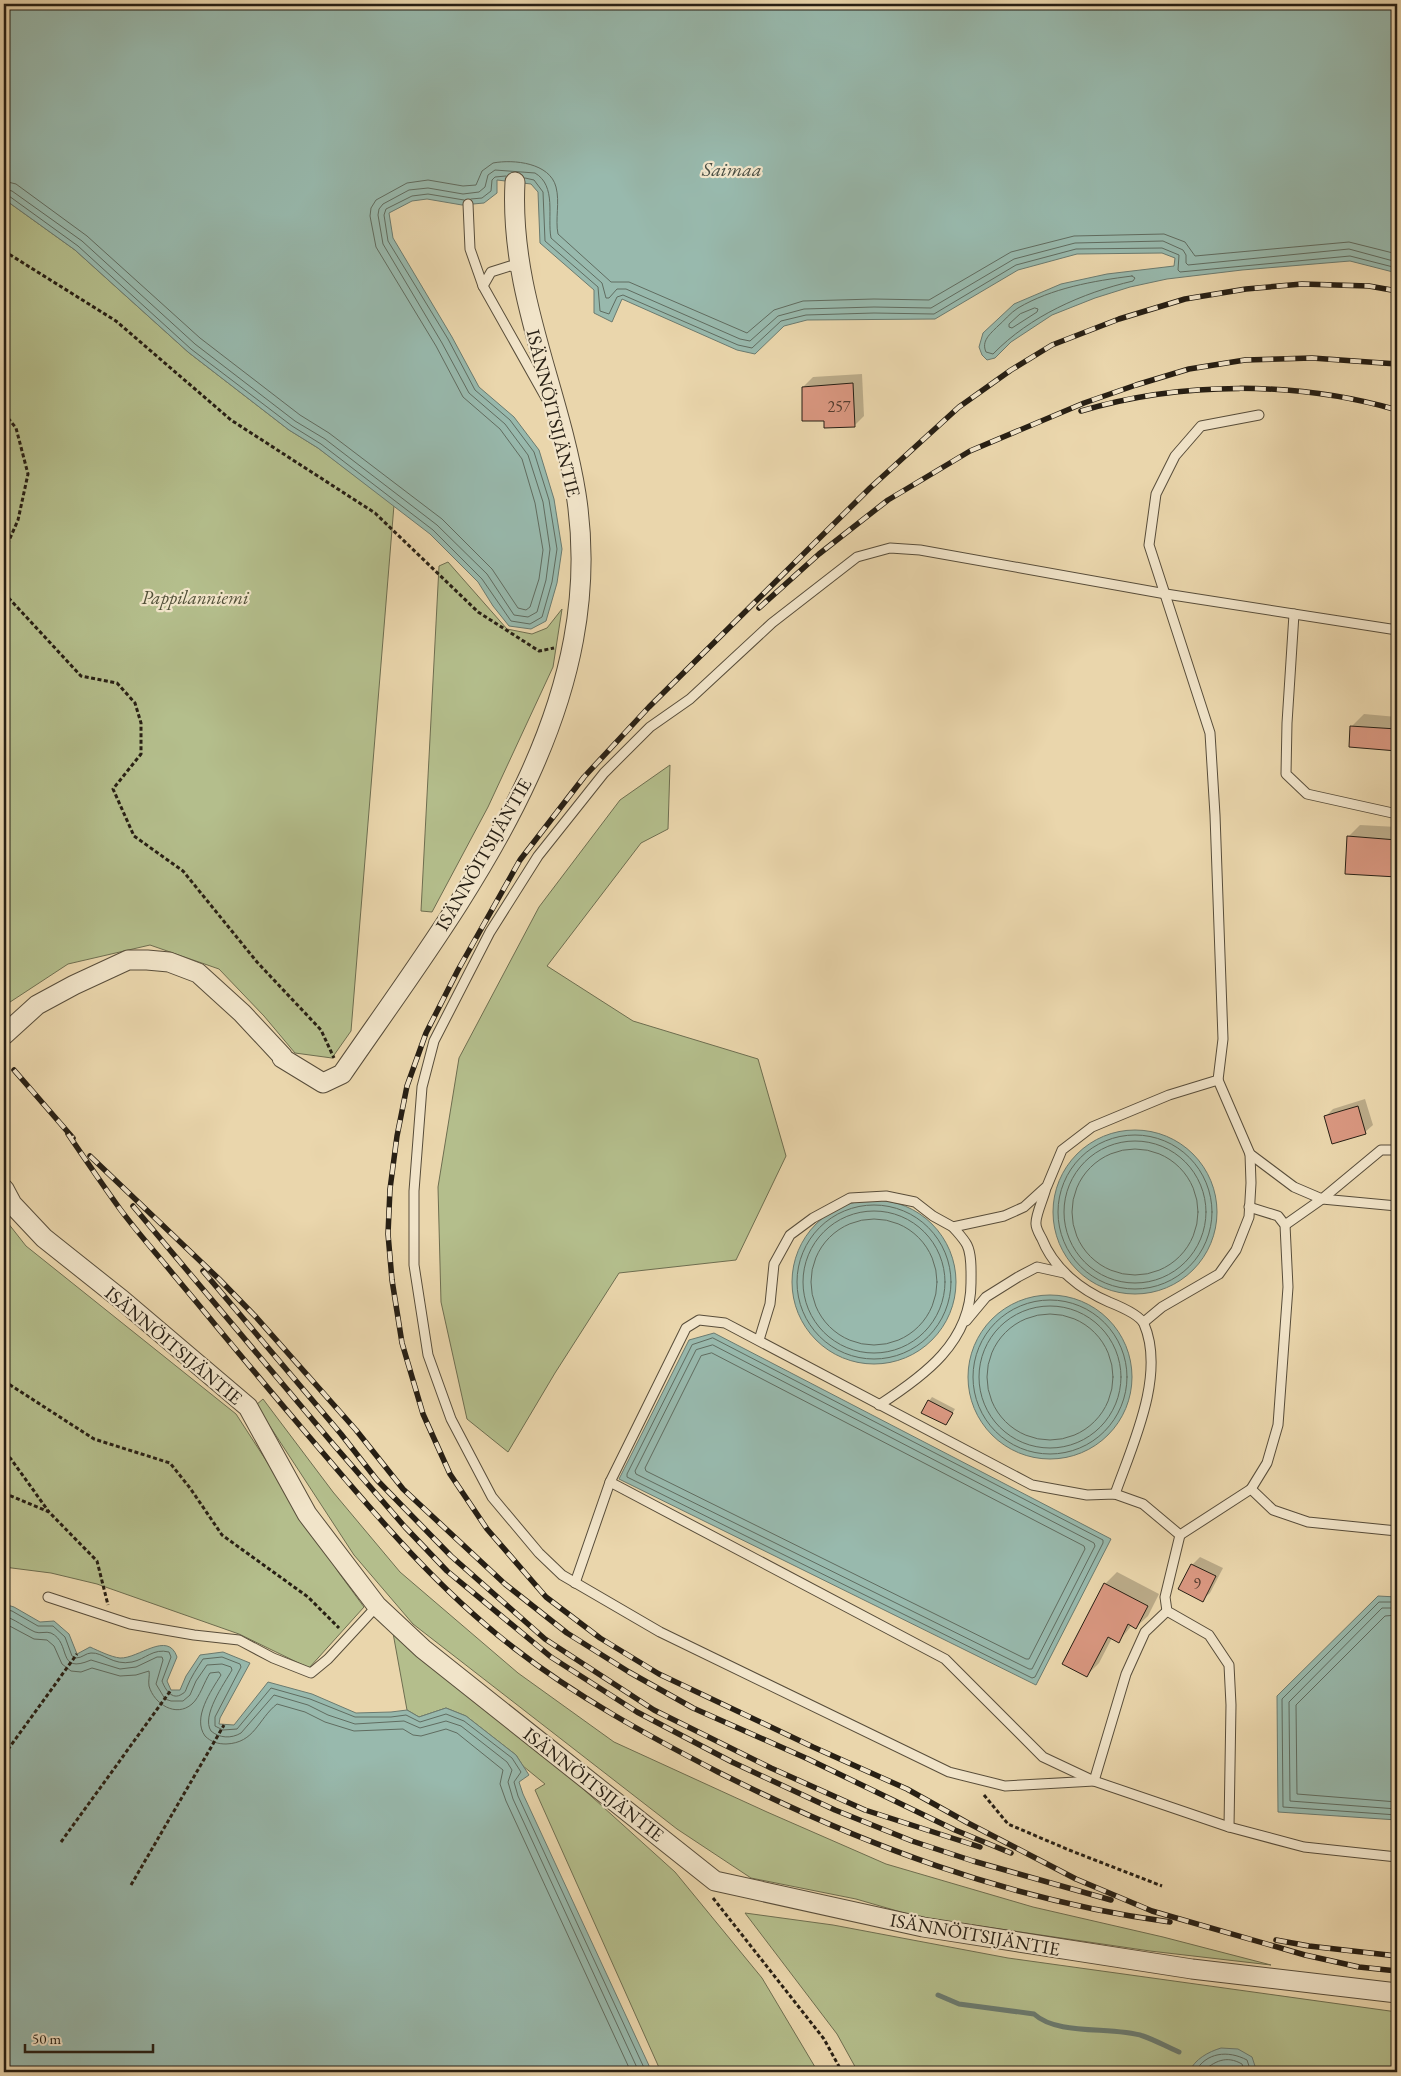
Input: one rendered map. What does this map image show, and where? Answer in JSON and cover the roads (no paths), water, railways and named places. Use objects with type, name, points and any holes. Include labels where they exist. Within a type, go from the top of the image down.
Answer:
[{"type":"street","name":"ISÄNNÖITSIJÄNTIE","points":[[4,1034],[37,1005],[74,985],[128,960],[169,962],[198,973],[242,1013],[283,1056],[282,1058],[323,1083],[342,1074],[444,923],[517,804],[548,734],[574,644],[581,563],[576,494],[559,423],[532,328],[519,268],[515,233],[515,182]]},
{"type":"street","name":"ISÄNNÖITSIJÄNTIE","points":[[4,1189],[12,1204],[44,1238],[122,1300],[248,1406],[307,1514],[377,1606],[424,1649],[714,1880],[923,1927],[1192,1969],[1397,1993]]},
{"type":"lane","points":[[468,204],[470,249],[483,286],[520,348],[559,423]]},
{"type":"lane","points":[[483,286],[491,272],[510,266],[519,268]]},
{"type":"lane","points":[[1144,1322],[1162,1307],[1219,1274],[1236,1250],[1249,1217],[1251,1183],[1250,1154],[1218,1080],[1223,1039],[1215,815],[1210,733],[1149,546],[1156,494],[1175,456],[1201,426],[1259,415]]},
{"type":"lane","points":[[1094,1781],[1005,1786],[949,1772],[660,1632],[562,1575],[539,1553],[492,1497],[451,1419],[428,1355],[414,1265],[414,1191],[422,1087],[434,1041],[490,932],[538,856],[604,773],[650,727],[690,699],[772,623],[856,556],[890,548],[920,550],[1166,594],[1397,630]]},
{"type":"lane","points":[[1294,614],[1287,723],[1286,774],[1307,794],[1397,814]]},
{"type":"lane","points":[[1114,1494],[1144,1413],[1150,1378],[1150,1345],[1144,1322],[1126,1310],[1091,1294],[1064,1273],[1045,1248],[1036,1224],[1047,1186],[1062,1150],[1092,1127],[1169,1094],[1218,1080]]},
{"type":"lane","points":[[1285,1225],[1322,1199],[1381,1150],[1397,1150]]},
{"type":"lane","points":[[1250,1154],[1294,1188],[1322,1199],[1397,1206]]},
{"type":"lane","points":[[953,1227],[1004,1216],[1024,1207],[1047,1186]]},
{"type":"lane","points":[[759,1340],[770,1304],[774,1264],[790,1235],[813,1218],[850,1198],[886,1196],[915,1202],[933,1216],[953,1227],[968,1246],[971,1271],[971,1297],[963,1325]]},
{"type":"lane","points":[[1167,1611],[1165,1597],[1180,1535],[1251,1489],[1267,1463],[1278,1425],[1288,1287],[1285,1225],[1278,1216],[1249,1207]]},
{"type":"lane","points":[[879,1405],[922,1375],[946,1352],[963,1325],[986,1297],[1038,1267],[1064,1273]]},
{"type":"lane","points":[[575,1583],[610,1482],[686,1328],[699,1320],[725,1323],[1032,1485],[1087,1496],[1114,1494],[1143,1504],[1180,1535]]},
{"type":"lane","points":[[610,1482],[945,1659],[1043,1757],[1094,1781],[1229,1827],[1304,1846],[1397,1857]]},
{"type":"lane","points":[[1251,1489],[1273,1510],[1308,1522],[1397,1531]]},
{"type":"lane","points":[[48,1597],[130,1624],[194,1635],[239,1640],[273,1658],[311,1673],[328,1659],[377,1606]]},
{"type":"lane","points":[[1094,1781],[1126,1674],[1145,1632],[1167,1611]]},
{"type":"lane","points":[[1167,1611],[1209,1634],[1229,1665],[1231,1705],[1229,1827]]},
{"type":"water","name":"Saimaa","points":[[4,4],[1397,4],[1397,273],[1350,261],[1242,270],[1167,279],[1130,287],[1052,315],[1011,342],[995,358],[987,360],[982,355],[979,347],[983,333],[1014,304],[1061,284],[1107,274],[1174,266],[1175,258],[1162,253],[1077,254],[1018,270],[935,319],[807,320],[784,326],[755,354],[737,350],[622,299],[612,322],[594,313],[594,290],[540,243],[538,192],[531,184],[497,180],[497,193],[484,203],[462,205],[427,199],[412,201],[389,213],[393,238],[452,337],[479,387],[514,417],[539,450],[554,499],[562,549],[557,583],[546,621],[531,629],[509,626],[493,606],[478,582],[430,534],[318,448],[289,430],[188,352],[75,250],[4,199]]},
{"type":"water","points":[[1143,1130],[1159,1133],[1174,1139],[1199,1160],[1208,1173],[1214,1188],[1217,1212],[1216,1228],[1208,1251],[1187,1276],[1174,1285],[1159,1291],[1127,1294],[1111,1291],[1096,1285],[1071,1264],[1062,1251],[1056,1236],[1053,1204],[1056,1188],[1062,1173],[1083,1148],[1096,1139],[1111,1133]]},
{"type":"water","points":[[882,1200],[898,1203],[913,1209],[938,1230],[947,1243],[953,1258],[956,1282],[955,1298],[947,1321],[926,1346],[913,1355],[898,1361],[866,1364],[850,1361],[835,1355],[810,1334],[801,1321],[795,1306],[792,1274],[795,1258],[801,1243],[822,1218],[835,1209],[850,1203]]},
{"type":"water","points":[[1058,1295],[1074,1298],[1089,1304],[1114,1325],[1123,1338],[1129,1353],[1132,1377],[1131,1393],[1123,1416],[1102,1441],[1089,1450],[1074,1456],[1042,1459],[1026,1456],[1011,1450],[986,1429],[977,1416],[971,1401],[968,1369],[971,1353],[977,1338],[998,1313],[1011,1304],[1026,1298]]},
{"type":"water","points":[[714,1333],[1111,1539],[1036,1685],[619,1479],[689,1340]]},
{"type":"water","points":[[1378,1596],[1397,1597],[1397,1820],[1278,1812],[1277,1696]]},
{"type":"water","points":[[4,1604],[14,1607],[40,1622],[54,1621],[69,1634],[77,1654],[90,1647],[120,1658],[160,1646],[167,1646],[173,1649],[177,1657],[167,1681],[171,1690],[180,1690],[186,1676],[200,1655],[223,1652],[250,1663],[220,1718],[219,1724],[234,1725],[268,1682],[312,1694],[356,1713],[407,1710],[419,1717],[446,1708],[466,1716],[516,1755],[529,1775],[519,1782],[523,1794],[652,2072],[4,2072]]},
{"type":"water","points":[[1221,2048],[1238,2049],[1252,2057],[1257,2072],[1189,2072],[1202,2057]]},
{"type":"waterway","points":[[938,1995],[959,2004],[1034,2014],[1044,2021],[1071,2028],[1116,2031],[1143,2036],[1179,2052]]},
{"type":"railway","points":[[1397,291],[1369,286],[1302,284],[1246,289],[1185,299],[1119,319],[1052,345],[1011,370],[959,407],[870,488],[649,707],[584,777],[520,860],[458,970],[426,1033],[407,1086],[397,1136],[390,1189],[388,1234],[392,1280],[402,1343],[423,1414],[450,1474],[487,1529],[546,1597],[600,1638],[659,1674],[907,1789],[1076,1879],[1152,1911],[1305,1955],[1359,1967],[1397,1971]]},
{"type":"railway","points":[[759,608],[819,554],[888,500],[970,451],[1084,403],[1189,369],[1245,360],[1312,358],[1397,364]]},
{"type":"railway","points":[[1081,411],[1119,401],[1158,394],[1239,388],[1320,394],[1359,400],[1397,410]]},
{"type":"railway","points":[[14,1070],[73,1138]]},
{"type":"railway","points":[[68,1134],[133,1226],[372,1511],[454,1596],[483,1623],[538,1666],[613,1715],[718,1772],[772,1799],[882,1846],[994,1884],[1052,1900],[1170,1922]]},
{"type":"railway","points":[[90,1156],[219,1279],[256,1317],[356,1430],[403,1489],[505,1584],[567,1633],[629,1672],[693,1708],[808,1759],[955,1830],[1011,1853]]},
{"type":"railway","points":[[133,1206],[405,1527],[447,1571],[551,1657],[637,1712],[732,1762],[835,1810],[912,1841],[973,1861],[1111,1900]]},
{"type":"railway","points":[[203,1271],[341,1434],[377,1480],[451,1556],[545,1639],[654,1710],[771,1768],[865,1810],[980,1847]]},
{"type":"railway","points":[[1276,1940],[1309,1946],[1397,1956]]},
{"type":"park label","name":"Pappilanniemi","points":[[195,597]]}]
